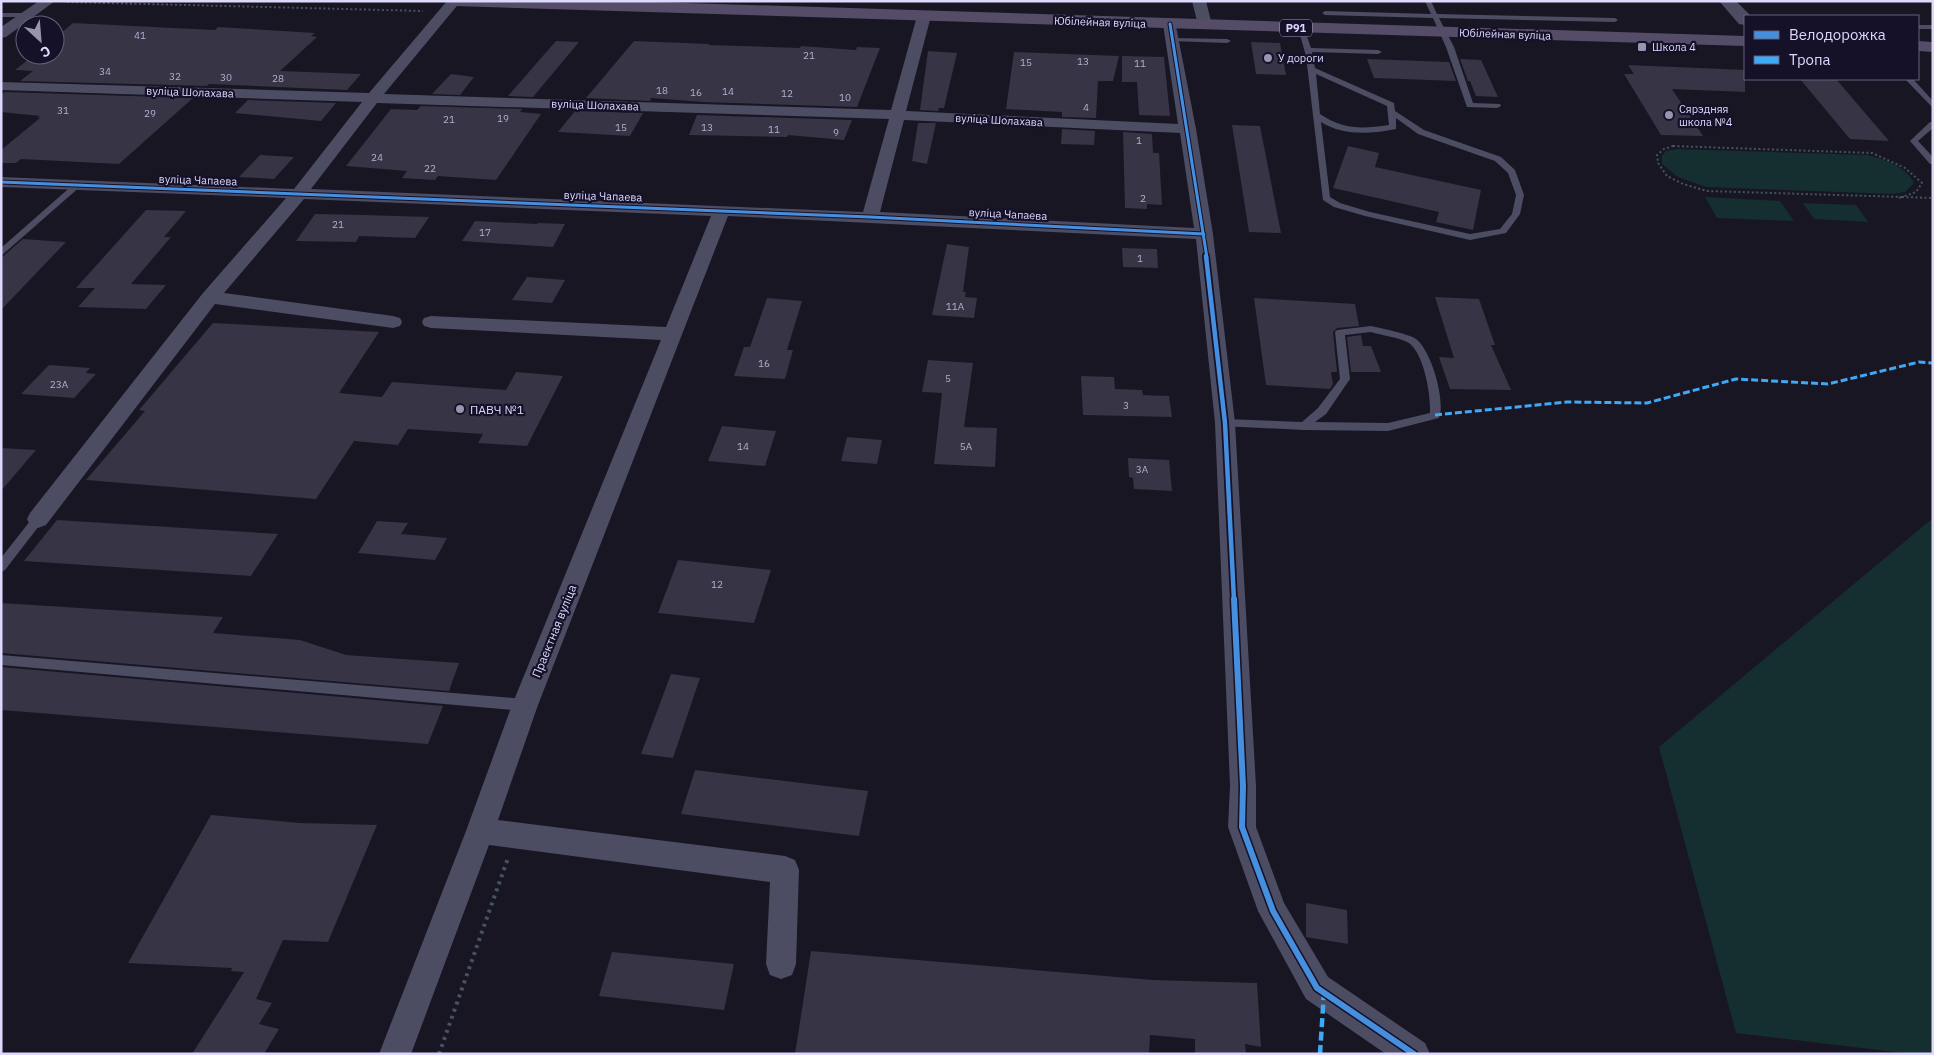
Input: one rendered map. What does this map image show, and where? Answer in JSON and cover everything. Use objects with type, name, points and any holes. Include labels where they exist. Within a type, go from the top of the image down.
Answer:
[{"type":"main road","name":"Юбілейная вуліца","points":[[455,1],[924,16],[1171,32],[1204,26],[1744,41]]},
{"type":"main road","points":[[1919,46],[1933,47]]},
{"type":"street","points":[[28,15],[48,1]]},
{"type":"street","points":[[38,519],[210,297],[299,194],[373,98],[455,1]]},
{"type":"street","points":[[1199,1],[1204,26]]},
{"type":"street","points":[[1727,1],[1744,19]]},
{"type":"street","points":[[870,217],[924,16]]},
{"type":"street","points":[[1,34],[15,24]]},
{"type":"street","points":[[1171,32],[1204,234],[1225,423],[1243,786],[1242,827],[1272,911],[1317,988],[1414,1054]]},
{"type":"street","name":"вуліца Шолахава","points":[[1,86],[898,115],[1188,128]]},
{"type":"street","name":"вуліца Чапаева","points":[[1,182],[870,217],[1204,234]]},
{"type":"street","name":"Праектная вуліца","points":[[395,1054],[480,831],[525,705],[721,212]]},
{"type":"street","points":[[210,297],[393,322]]},
{"type":"street","points":[[431,322],[672,334]]},
{"type":"street","points":[[480,831],[785,870],[781,964]]},
{"type":"lane","points":[[1428,1],[1450,47],[1470,105],[1497,106]]},
{"type":"lane","points":[[1325,12],[1615,20]]},
{"type":"lane","points":[[1,15],[15,15]]},
{"type":"lane","points":[[1919,27],[1933,27]]},
{"type":"lane","points":[[1301,28],[1308,50],[1311,70],[1326,198],[1337,205],[1368,214],[1446,230],[1470,237],[1503,230],[1516,214],[1520,195],[1512,172],[1498,160],[1421,132],[1392,111]]},
{"type":"lane","points":[[1171,32],[1227,41]]},
{"type":"lane","points":[[1308,50],[1378,52]]},
{"type":"lane","points":[[1311,70],[1391,105],[1393,127],[1362,131],[1333,126],[1316,115]]},
{"type":"lane","points":[[1910,80],[1933,106]]},
{"type":"lane","points":[[1933,124],[1914,141],[1933,162]]},
{"type":"lane","points":[[1,253],[78,185]]},
{"type":"lane","points":[[1225,423],[1304,426],[1388,427],[1435,415],[1436,398],[1424,356],[1412,341],[1371,329],[1340,332],[1345,379],[1322,411],[1304,426]]},
{"type":"lane","points":[[1,567],[38,519]]},
{"type":"lane","points":[[1,660],[525,705]]},
{"type":"path","points":[[300,6],[305,1]]},
{"type":"path","points":[[1899,198],[1916,192],[1922,183],[1902,165],[1872,153],[1673,146],[1664,148],[1657,155],[1656,163],[1662,172],[1673,179],[1707,191],[1899,198],[1933,198]]},
{"type":"path","points":[[439,1054],[516,835]]},
{"type":"green space","points":[[1677,149],[1868,155],[1900,168],[1906,172],[1914,183],[1905,192],[1893,194],[1706,187],[1678,177],[1662,164],[1662,156],[1666,151]]},
{"type":"green space","points":[[1705,197],[1780,201],[1794,221],[1717,218]]},
{"type":"green space","points":[[1803,203],[1856,205],[1868,222],[1814,219]]},
{"type":"green space","points":[[1933,518],[1933,1054],[1912,1054],[1736,1033],[1659,747]]},
{"type":"building","points":[[73,23],[215,30],[218,27],[315,33],[311,36],[317,37],[280,71],[361,74],[347,90],[209,84],[207,86],[20,81],[33,71],[15,70],[21,65],[65,65],[65,30]]},
{"type":"building","points":[[556,41],[579,42],[533,97],[508,96]]},
{"type":"building","points":[[634,41],[800,48],[801,46],[856,50],[857,47],[880,48],[857,107],[703,102],[651,98],[650,101],[586,98]]},
{"type":"building","name":"У дороги","points":[[1251,42],[1280,43],[1286,75],[1256,74]]},
{"type":"building","points":[[928,51],[957,53],[944,108],[939,108],[938,111],[920,110]]},
{"type":"building","points":[[1014,52],[1119,56],[1113,81],[1098,81],[1096,118],[1062,117],[1062,112],[1006,109]]},
{"type":"building","points":[[1122,56],[1164,57],[1170,116],[1139,115],[1137,82],[1122,82]]},
{"type":"building","points":[[1367,59],[1449,62],[1456,81],[1374,78]]},
{"type":"building","points":[[1460,59],[1481,60],[1498,97],[1476,96]]},
{"type":"building","points":[[1628,65],[1744,70],[1745,92],[1672,89],[1703,136],[1661,135],[1624,74],[1634,74]]},
{"type":"building","points":[[451,74],[474,77],[460,95],[432,94]]},
{"type":"building","points":[[1801,80],[1837,80],[1889,141],[1850,139]]},
{"type":"building","points":[[5,92],[193,98],[119,164],[21,159],[16,163],[1,163],[1,150],[40,118],[37,118],[40,116],[1,112],[1,95]]},
{"type":"building","points":[[248,100],[336,103],[321,121],[235,113]]},
{"type":"building","points":[[421,106],[522,109],[520,112],[541,114],[496,180],[438,176],[435,180],[402,178],[407,171],[346,166],[391,109],[417,110]]},
{"type":"building","points":[[575,111],[643,113],[630,136],[558,132]]},
{"type":"building","points":[[697,115],[852,120],[844,140],[788,135],[787,137],[689,135]]},
{"type":"building","points":[[918,123],[936,123],[927,164],[912,161]]},
{"type":"building","points":[[1232,125],[1260,126],[1281,233],[1249,232]]},
{"type":"building","points":[[1062,129],[1095,131],[1094,145],[1061,144]]},
{"type":"building","points":[[1123,132],[1152,134],[1153,153],[1159,153],[1162,205],[1147,204],[1147,209],[1125,208]]},
{"type":"building","points":[[1348,146],[1379,153],[1375,167],[1481,190],[1473,230],[1436,222],[1439,212],[1333,188]]},
{"type":"building","points":[[260,155],[294,157],[274,179],[239,177]]},
{"type":"building","points":[[146,210],[186,211],[164,237],[171,237],[131,284],[166,285],[146,309],[78,307],[95,288],[76,288]]},
{"type":"building","points":[[315,214],[429,217],[415,238],[359,236],[356,242],[296,241]]},
{"type":"building","points":[[475,221],[565,224],[553,247],[462,241]]},
{"type":"building","points":[[23,239],[66,242],[1,310],[1,258]]},
{"type":"building","points":[[947,244],[969,247],[963,292],[966,292],[965,297],[977,298],[974,318],[932,315]]},
{"type":"building","points":[[1122,248],[1157,249],[1158,268],[1123,267]]},
{"type":"building","points":[[527,277],[565,280],[552,303],[512,300]]},
{"type":"building","points":[[1435,297],[1479,299],[1495,345],[1491,345],[1511,390],[1450,389],[1439,357],[1454,358]]},
{"type":"building","points":[[767,298],[802,301],[787,350],[793,350],[785,379],[734,376],[744,347],[750,347]]},
{"type":"building","points":[[1254,298],[1355,304],[1359,326],[1337,328],[1333,332],[1337,372],[1331,372],[1333,384],[1330,389],[1266,385]]},
{"type":"building","points":[[213,323],[379,332],[339,393],[382,397],[392,382],[506,390],[516,372],[563,376],[527,446],[478,443],[483,434],[408,429],[398,445],[354,441],[316,499],[86,480],[145,411],[139,410]]},
{"type":"building","points":[[1361,335],[1363,346],[1371,346],[1381,372],[1351,372],[1347,337]]},
{"type":"building","points":[[928,360],[973,363],[964,427],[997,428],[995,467],[934,464],[942,393],[922,392]]},
{"type":"building","points":[[49,365],[90,368],[86,373],[96,374],[74,398],[21,394]]},
{"type":"building","points":[[1081,376],[1114,377],[1115,389],[1142,390],[1143,395],[1169,396],[1172,417],[1083,415]]},
{"type":"building","points":[[722,426],[776,431],[765,466],[708,461]]},
{"type":"building","points":[[847,437],[882,440],[877,464],[841,461]]},
{"type":"building","points":[[1,448],[36,450],[1,491]]},
{"type":"building","points":[[1128,458],[1169,460],[1172,491],[1134,489],[1133,478],[1129,477]]},
{"type":"building","points":[[57,520],[278,534],[251,576],[24,561]]},
{"type":"building","points":[[377,521],[408,523],[401,534],[447,538],[435,560],[358,553]]},
{"type":"building","points":[[678,560],[771,570],[754,623],[658,613]]},
{"type":"building","points":[[1,603],[223,617],[213,633],[300,640],[346,655],[459,663],[449,691],[1,653]]},
{"type":"building","points":[[1,667],[443,706],[428,744],[1,710]]},
{"type":"building","points":[[671,674],[700,678],[673,758],[641,754]]},
{"type":"building","points":[[695,770],[868,791],[859,836],[681,814]]},
{"type":"building","points":[[211,815],[300,823],[377,825],[328,942],[283,940],[256,999],[272,1003],[259,1024],[279,1029],[264,1054],[192,1054],[244,972],[231,971],[232,968],[128,963]]},
{"type":"building","points":[[1306,903],[1347,910],[1348,944],[1306,937]]},
{"type":"building","points":[[811,951],[1153,980],[1257,983],[1261,1047],[1245,1044],[1246,1054],[1195,1054],[1195,1039],[1150,1035],[1149,1054],[795,1054]]},
{"type":"building","points":[[612,952],[734,964],[724,1010],[599,996]]},
{"type":"marked path","points":[[1435,415],[1567,402],[1647,403],[1736,379],[1828,384],[1919,362],[1933,363]]},
{"type":"marked path","points":[[1320,1054],[1324,992]]},
{"type":"cycle path","points":[[1170,24],[1204,234],[1225,423],[1243,786],[1242,827],[1273,911],[1317,988],[1414,1054]]},
{"type":"cycle path","points":[[1,182],[870,217],[1204,234]]},
{"type":"place","name":"Школа 4","points":[[1642,47]]},
{"type":"place","name":"У дороги","points":[[1268,58]]},
{"type":"place","name":"Сярэдняя школа №4","points":[[1669,115]]},
{"type":"place","name":"ПАВЧ №1","points":[[460,409]]}]
